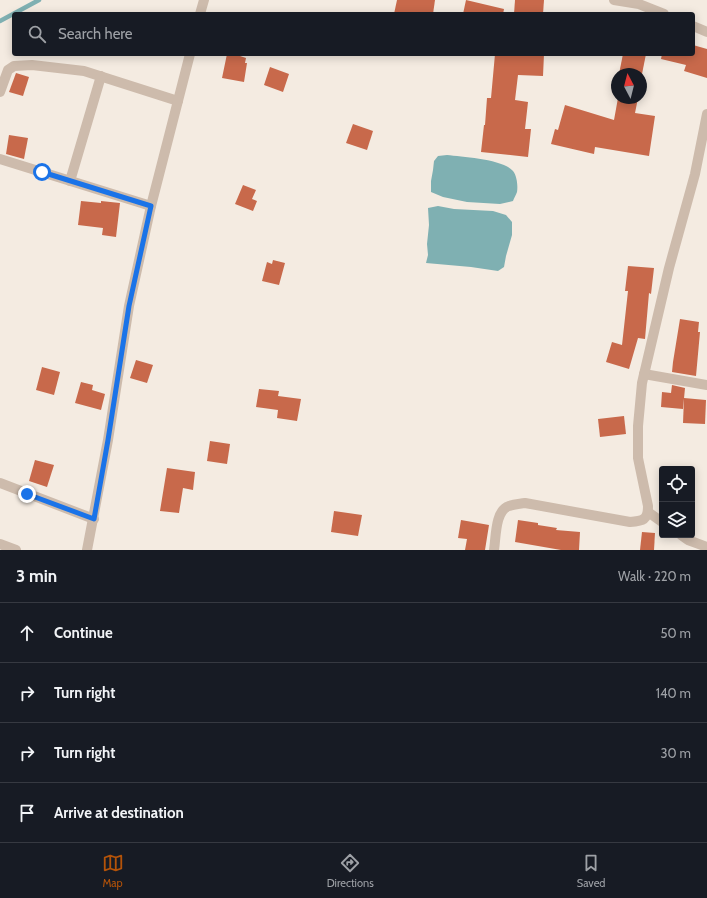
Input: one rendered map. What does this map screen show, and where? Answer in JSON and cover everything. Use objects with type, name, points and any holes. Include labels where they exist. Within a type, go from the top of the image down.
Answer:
[{"type":"street","points":[[201,12],[204,0]]},
{"type":"street","points":[[614,0],[639,4],[659,12]]},
{"type":"street","points":[[695,27],[707,32]]},
{"type":"street","points":[[87,550],[108,440],[129,306],[151,206],[189,56]]},
{"type":"street","points":[[0,92],[8,70],[14,66],[32,65],[84,71],[178,101]]},
{"type":"street","points":[[70,181],[101,76]]},
{"type":"street","points":[[494,550],[498,518],[502,510],[507,506],[516,504],[525,504],[630,522],[644,520],[646,517],[648,506],[638,458],[638,426],[642,383],[669,268],[695,174],[707,114]]},
{"type":"street","points":[[0,159],[151,206]]},
{"type":"street","points":[[644,374],[707,385]]},
{"type":"street","points":[[0,483],[94,519]]},
{"type":"street","points":[[648,512],[659,520]]},
{"type":"street","points":[[685,538],[707,547]]},
{"type":"street","points":[[0,544],[16,550]]},
{"type":"water","points":[[447,155],[482,159],[508,167],[513,171],[517,181],[517,192],[513,201],[500,204],[467,202],[443,197],[431,192],[434,161],[438,156]]},
{"type":"water","points":[[438,206],[454,209],[493,211],[506,215],[512,222],[512,235],[504,267],[498,271],[426,263],[428,255],[428,208]]},
{"type":"building","points":[[397,0],[435,0],[433,12],[394,12]]},
{"type":"building","points":[[466,0],[504,9],[503,12],[463,12]]},
{"type":"building","points":[[515,0],[544,0],[543,12],[514,12]]},
{"type":"building","points":[[695,46],[707,49],[707,78],[684,71],[686,65],[661,59],[662,56],[695,56]]},
{"type":"building","points":[[227,56],[240,56],[246,58],[245,63],[247,63],[244,82],[222,78]]},
{"type":"building","points":[[495,56],[544,56],[543,76],[518,75],[515,100],[528,102],[525,129],[531,129],[528,157],[481,152],[487,98],[491,98]]},
{"type":"building","points":[[623,56],[646,56],[643,68],[620,68]]},
{"type":"building","points":[[270,67],[289,74],[283,92],[264,85]]},
{"type":"building","points":[[16,73],[29,77],[23,96],[9,92]]},
{"type":"building","points":[[617,104],[637,104],[635,113],[655,116],[649,156],[595,147],[594,154],[551,144],[555,129],[558,130],[565,105],[614,120]]},
{"type":"building","points":[[353,124],[373,131],[367,150],[346,143]]},
{"type":"building","points":[[9,135],[28,138],[24,159],[6,154]]},
{"type":"building","points":[[243,185],[256,190],[252,199],[257,201],[253,211],[235,204]]},
{"type":"building","points":[[81,201],[120,203],[116,237],[102,235],[103,228],[78,225]]},
{"type":"building","points":[[273,260],[285,263],[279,285],[262,281],[267,262],[272,264]]},
{"type":"building","points":[[628,266],[654,268],[651,294],[649,293],[645,339],[638,338],[629,369],[606,362],[612,342],[622,345],[628,291],[625,291]]},
{"type":"building","points":[[680,319],[699,322],[698,332],[700,332],[696,376],[672,372]]},
{"type":"building","points":[[136,360],[153,365],[147,383],[130,378]]},
{"type":"building","points":[[42,367],[60,372],[54,395],[36,390]]},
{"type":"building","points":[[81,382],[93,385],[92,390],[105,394],[101,410],[75,403]]},
{"type":"building","points":[[672,385],[685,388],[683,409],[661,407],[662,392],[671,393]]},
{"type":"building","points":[[259,389],[279,391],[278,396],[301,399],[297,421],[277,418],[278,410],[256,407]]},
{"type":"building","points":[[684,398],[706,400],[705,424],[683,423]]},
{"type":"building","points":[[624,416],[626,434],[600,437],[598,419]]},
{"type":"building","points":[[210,441],[230,444],[227,464],[207,461]]},
{"type":"building","points":[[35,460],[54,465],[47,487],[29,481]]},
{"type":"building","points":[[167,468],[195,472],[193,490],[183,488],[179,513],[160,511]]},
{"type":"building","points":[[334,511],[362,515],[358,536],[331,532]]},
{"type":"building","points":[[461,520],[489,525],[485,550],[465,550],[467,539],[458,538]]},
{"type":"building","points":[[518,520],[557,528],[556,530],[580,532],[579,550],[561,550],[515,542]]},
{"type":"building","points":[[642,532],[655,533],[654,550],[640,550]]},
{"type":"waterway","points":[[17,12],[39,0]]},
{"type":"waterway","points":[[0,21],[12,15]]},
{"type":"route","points":[[27,494],[94,519],[129,306],[151,206],[42,172]]}]
